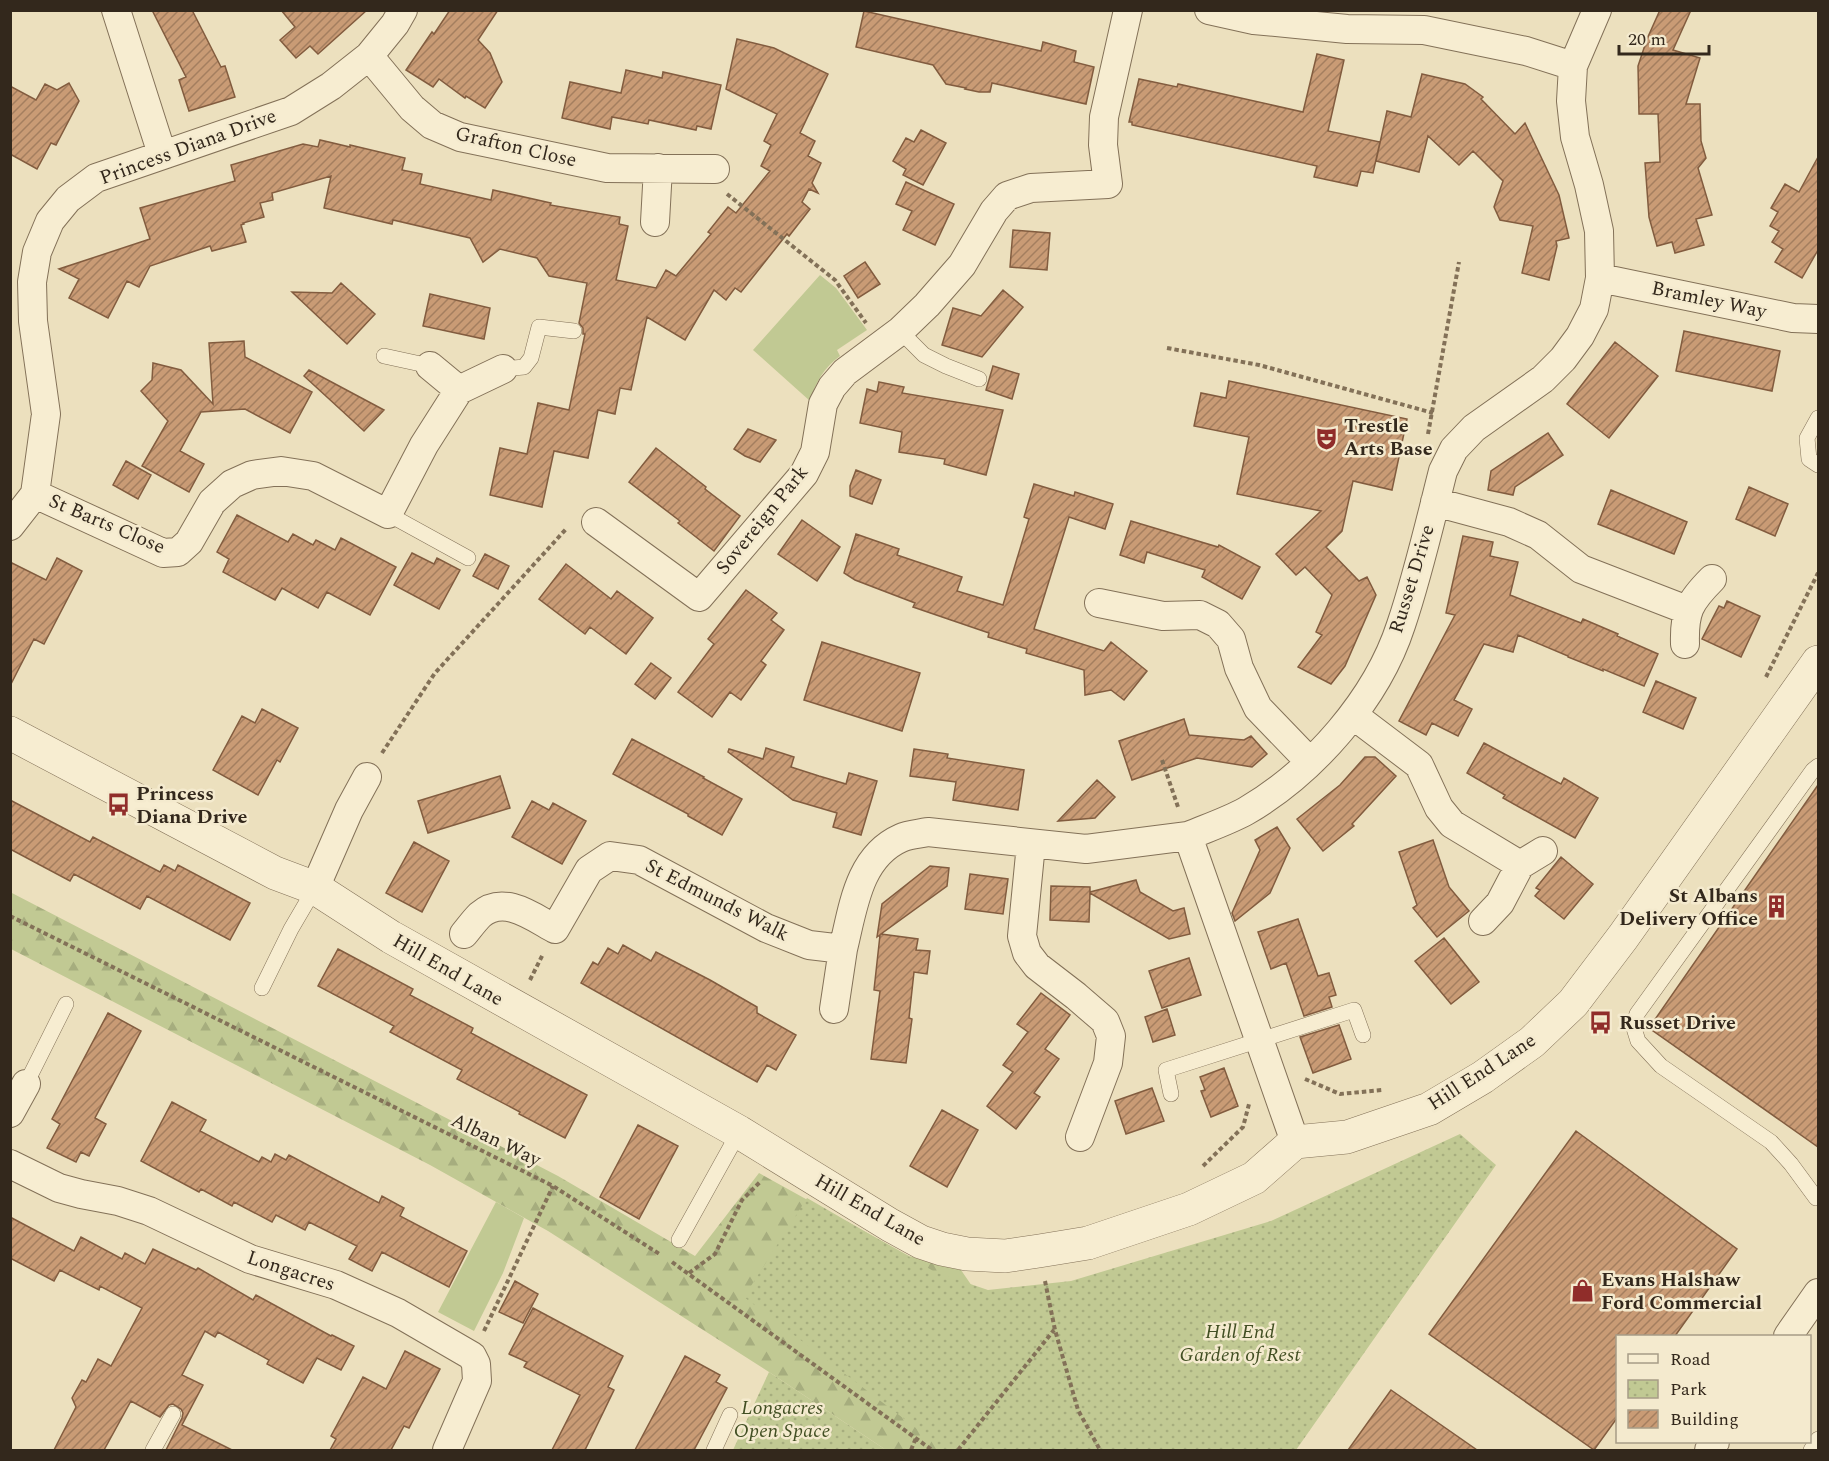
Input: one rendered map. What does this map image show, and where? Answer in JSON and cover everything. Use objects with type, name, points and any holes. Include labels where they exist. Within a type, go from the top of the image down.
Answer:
[{"type":"street","points":[[116,10],[162,154]]},
{"type":"street","name":"Sovereign Park","points":[[596,522],[699,597],[804,474],[814,452],[823,404],[832,387],[845,372],[900,331],[927,305],[962,265],[994,210],[1007,196],[1031,188],[1108,184],[1103,145],[1104,117],[1128,10]]},
{"type":"street","points":[[1209,10],[1254,20],[1294,17],[1347,29],[1424,30],[1526,51],[1573,66]]},
{"type":"street","name":"Russet Drive","points":[[1188,836],[1245,812],[1285,785],[1333,739],[1353,715],[1381,669],[1401,627],[1443,471],[1454,449],[1474,428],[1543,379],[1563,359],[1580,336],[1594,309],[1600,278],[1599,231],[1575,137],[1571,101],[1573,66],[1597,10]]},
{"type":"street","name":"Princess Diana Drive","points":[[35,494],[46,414],[33,321],[32,282],[37,252],[50,221],[68,199],[96,178],[291,111],[331,86],[369,56],[393,15]]},
{"type":"street","name":"Grafton Close","points":[[369,56],[412,108],[425,120],[460,137],[607,168],[715,168]]},
{"type":"street","points":[[656,222],[658,168]]},
{"type":"street","name":"Bramley Way","points":[[1600,278],[1793,318],[1818,319]]},
{"type":"street","points":[[430,366],[459,390]]},
{"type":"street","points":[[388,514],[424,445],[459,390],[503,369]]},
{"type":"street","name":"St Barts Close","points":[[35,494],[163,553],[178,552],[189,543],[212,502],[232,484],[252,476],[281,471],[313,476],[388,514]]},
{"type":"street","points":[[10,526],[35,494]]},
{"type":"street","points":[[1435,502],[1509,522],[1538,535],[1581,569],[1687,610]]},
{"type":"street","points":[[1685,644],[1684,628],[1687,610],[1699,592],[1712,579]]},
{"type":"street","points":[[1099,603],[1163,616],[1200,615],[1218,624],[1231,639],[1239,668],[1258,708],[1310,762]]},
{"type":"street","name":"Hill End Lane","points":[[10,733],[275,873],[315,888],[391,938],[739,1132],[921,1242],[967,1254],[1005,1256],[1088,1244],[1189,1209],[1254,1178],[1295,1142],[1347,1137],[1429,1109],[1483,1077],[1532,1042],[1573,1003],[1623,937],[1818,662]]},
{"type":"street","points":[[1353,715],[1419,765],[1439,808],[1452,824],[1531,858],[1500,903],[1483,921]]},
{"type":"street","points":[[315,888],[349,810],[367,777]]},
{"type":"street","points":[[834,1009],[843,949],[861,878],[882,849],[902,837],[928,832],[1086,849],[1188,836],[1295,1142]]},
{"type":"street","points":[[1031,844],[1022,936],[1026,953],[1037,966],[1105,1021],[1111,1036],[1108,1063],[1080,1137]]},
{"type":"street","name":"St Edmunds Walk","points":[[555,929],[589,870],[610,856],[639,860],[766,928],[809,945],[843,949]]},
{"type":"street","points":[[464,934],[481,914],[497,907],[516,908],[555,929]]},
{"type":"street","points":[[10,1113],[26,1084]]},
{"type":"street","name":"Longacres","points":[[10,1164],[59,1188],[118,1201],[149,1211],[250,1259],[336,1285],[398,1313],[472,1356]]},
{"type":"street","points":[[1789,1335],[1818,1293]]},
{"type":"street","points":[[447,1450],[477,1381],[476,1364],[472,1356]]},
{"type":"lane","points":[[503,369],[524,367],[531,358],[540,327],[574,331]]},
{"type":"lane","points":[[900,331],[924,355],[979,379]]},
{"type":"lane","points":[[384,356],[430,366]]},
{"type":"lane","points":[[1818,418],[1807,438],[1809,459],[1818,465]]},
{"type":"lane","points":[[388,514],[468,558]]},
{"type":"lane","points":[[1815,1198],[1791,1164],[1771,1142],[1661,1066],[1638,1041],[1634,1025],[1637,1014],[1818,766]]},
{"type":"lane","points":[[262,988],[291,929],[315,888]]},
{"type":"lane","points":[[26,1084],[66,1004]]},
{"type":"lane","points":[[1171,1095],[1166,1070],[1354,1010],[1363,1035]]},
{"type":"lane","points":[[679,1240],[739,1132]]},
{"type":"lane","points":[[153,1450],[173,1414]]},
{"type":"lane","points":[[714,1450],[730,1415]]},
{"type":"lane","points":[[1811,1450],[1818,1439]]},
{"type":"path","points":[[715,168],[724,192],[835,280],[871,331]]},
{"type":"path","points":[[1454,449],[1428,434],[1459,262]]},
{"type":"path","points":[[1167,348],[1259,365],[1433,413]]},
{"type":"path","points":[[367,777],[443,664],[571,524],[596,522]]},
{"type":"path","points":[[1763,683],[1818,573]]},
{"type":"path","points":[[1162,760],[1188,836]]},
{"type":"path","name":"Alban Way","points":[[10,916],[553,1186],[689,1273],[932,1450]]},
{"type":"path","points":[[525,989],[555,929]]},
{"type":"path","points":[[1305,1079],[1340,1094],[1386,1089]]},
{"type":"path","points":[[1199,1169],[1243,1127],[1251,1099]]},
{"type":"path","points":[[689,1273],[715,1254],[742,1200],[762,1180]]},
{"type":"path","points":[[472,1356],[553,1186]]},
{"type":"path","points":[[1039,1251],[1055,1330],[1078,1410],[1100,1450]]},
{"type":"path","points":[[958,1450],[1055,1330]]},
{"type":"path","points":[[911,1450],[916,1438]]},
{"type":"green space","points":[[820,275],[836,288],[867,330],[837,350],[840,356],[821,376],[810,401],[753,350]]},
{"type":"green space","points":[[10,892],[558,1176],[695,1256],[759,1173],[909,1256],[961,1270],[1059,1413],[1099,1450],[886,1450],[769,1372],[548,1231],[430,1165],[11,949]]},
{"type":"green space","name":"Hill End Garden of Rest","points":[[1460,1134],[1496,1165],[1296,1450],[945,1450],[744,1297],[807,1198],[935,1272],[988,1290],[1071,1281],[1271,1221]]},
{"type":"green space","points":[[496,1202],[524,1218],[503,1273],[474,1331],[438,1312]]},
{"type":"green space","name":"Longacres Open Space","points":[[769,1372],[886,1450],[733,1450]]},
{"type":"building","points":[[152,10],[192,10],[221,67],[225,66],[235,97],[189,111],[179,80],[186,77]]},
{"type":"building","points":[[281,10],[367,10],[318,54],[310,46],[296,58],[280,40],[295,27]]},
{"type":"building","points":[[450,10],[498,10],[478,40],[490,53],[502,82],[485,108],[466,96],[465,98],[439,79],[433,87],[406,70]]},
{"type":"building","points":[[1660,10],[1691,10],[1673,50],[1700,58],[1686,104],[1700,104],[1701,141],[1706,158],[1698,168],[1712,215],[1696,219],[1704,245],[1675,253],[1672,242],[1657,246],[1649,217],[1645,163],[1660,162],[1658,114],[1639,114],[1638,66]]},
{"type":"building","points":[[864,11],[1041,51],[1043,42],[1076,51],[1074,62],[1094,67],[1086,104],[992,83],[990,92],[965,89],[946,84],[933,65],[856,47]]},
{"type":"building","points":[[737,39],[774,48],[828,74],[800,133],[815,141],[808,156],[821,163],[812,183],[818,193],[809,189],[802,202],[810,209],[741,292],[735,288],[726,300],[714,290],[685,340],[647,317],[631,390],[620,388],[615,414],[598,410],[588,458],[554,451],[542,507],[490,495],[500,448],[527,454],[538,403],[569,410],[585,334],[579,323],[587,283],[549,276],[537,258],[500,249],[483,262],[470,238],[393,220],[392,224],[324,208],[331,176],[272,193],[273,200],[260,203],[264,217],[241,225],[246,242],[212,251],[210,246],[150,266],[139,287],[127,281],[108,318],[69,298],[79,279],[59,269],[150,239],[140,208],[235,181],[231,165],[303,144],[318,147],[320,140],[405,158],[402,170],[422,174],[420,184],[491,200],[493,190],[551,203],[550,205],[620,217],[619,224],[628,226],[616,280],[656,288],[666,270],[676,276],[711,234],[708,232],[728,207],[736,213],[770,171],[761,166],[771,145],[764,141],[777,114],[726,89]]},
{"type":"building","points":[[1317,54],[1344,60],[1328,131],[1380,142],[1373,173],[1361,171],[1357,186],[1314,177],[1317,166],[1132,125],[1132,122],[1129,122],[1139,79],[1177,87],[1178,84],[1303,112]]},
{"type":"building","points":[[626,70],[662,78],[663,72],[721,85],[711,129],[697,126],[696,130],[649,120],[648,124],[612,117],[610,129],[562,118],[570,82],[621,93]]},
{"type":"building","points":[[1422,74],[1465,84],[1483,97],[1481,99],[1515,134],[1525,123],[1559,195],[1569,238],[1556,241],[1557,246],[1549,280],[1522,273],[1533,226],[1500,220],[1494,207],[1503,181],[1473,151],[1459,165],[1428,136],[1419,172],[1376,161],[1387,111],[1411,117]]},
{"type":"building","points":[[69,83],[79,101],[56,145],[51,143],[37,169],[10,154],[10,86],[36,100],[45,84],[57,90]]},
{"type":"building","points":[[921,130],[946,143],[923,185],[903,175],[906,169],[893,161],[906,138],[914,142]]},
{"type":"building","points":[[1818,157],[1818,250],[1802,278],[1775,262],[1783,249],[1772,242],[1779,231],[1770,226],[1778,212],[1771,208],[1785,184],[1799,192]]},
{"type":"building","points":[[906,182],[954,204],[935,245],[903,230],[912,211],[896,204]]},
{"type":"building","points":[[1013,230],[1050,233],[1047,270],[1010,267]]},
{"type":"building","points":[[865,262],[880,284],[858,298],[844,276]]},
{"type":"building","points":[[341,283],[375,314],[347,344],[292,292],[332,293]]},
{"type":"building","points":[[1003,290],[1023,307],[982,357],[942,345],[953,308],[981,316]]},
{"type":"building","points":[[430,294],[490,308],[484,339],[423,326]]},
{"type":"building","points":[[1684,331],[1780,351],[1772,391],[1676,371]]},
{"type":"building","points":[[244,341],[245,357],[312,392],[290,433],[245,409],[201,412],[180,451],[204,464],[189,492],[142,466],[168,421],[141,391],[152,380],[153,363],[181,370],[213,404],[209,343]]},
{"type":"building","points":[[1615,342],[1658,376],[1609,438],[1567,404]]},
{"type":"building","points":[[993,366],[1019,374],[1012,399],[986,390]]},
{"type":"building","points":[[309,370],[384,410],[364,431],[304,376]]},
{"type":"building","points":[[1229,381],[1407,419],[1392,490],[1353,481],[1342,531],[1326,547],[1359,581],[1367,577],[1376,595],[1345,666],[1331,684],[1298,667],[1322,635],[1316,632],[1332,595],[1305,567],[1296,575],[1276,554],[1321,511],[1237,494],[1249,437],[1194,426],[1201,393],[1226,398]]},
{"type":"building","points":[[879,382],[904,387],[902,393],[1003,410],[986,475],[944,464],[945,459],[899,452],[902,432],[860,423],[867,389],[877,392]]},
{"type":"building","points":[[748,429],[776,440],[760,462],[734,449]]},
{"type":"building","points":[[1548,433],[1563,455],[1515,487],[1513,495],[1488,490],[1491,471]]},
{"type":"building","points":[[656,448],[740,516],[714,551],[678,523],[680,521],[629,482]]},
{"type":"building","points":[[126,461],[151,475],[138,499],[113,485]]},
{"type":"building","points":[[856,470],[881,480],[872,504],[850,496],[850,486]]},
{"type":"building","points":[[1034,484],[1074,496],[1075,492],[1113,504],[1105,529],[1069,517],[1034,629],[1104,651],[1111,642],[1147,671],[1124,700],[1111,690],[1085,695],[1084,670],[1026,653],[1027,649],[988,637],[989,633],[913,607],[915,603],[855,580],[844,573],[856,534],[899,549],[897,555],[962,577],[957,591],[1003,605],[1029,519],[1024,517]]},
{"type":"building","points":[[1749,487],[1788,504],[1775,536],[1736,519]]},
{"type":"building","points":[[1611,490],[1687,522],[1674,554],[1598,524]]},
{"type":"building","points":[[237,515],[288,542],[293,534],[313,545],[316,540],[335,550],[341,538],[396,567],[370,615],[327,592],[318,608],[282,588],[275,600],[223,572],[229,559],[217,552]]},
{"type":"building","points":[[802,520],[840,547],[817,581],[778,554]]},
{"type":"building","points":[[1131,521],[1218,547],[1219,545],[1260,567],[1242,599],[1202,577],[1205,570],[1147,552],[1144,563],[1120,555]]},
{"type":"building","points":[[1463,536],[1493,542],[1490,556],[1518,562],[1510,595],[1581,623],[1583,619],[1658,654],[1644,686],[1518,635],[1513,652],[1484,644],[1454,700],[1472,709],[1458,736],[1432,723],[1426,735],[1399,721],[1455,615],[1446,613]]},
{"type":"building","points":[[412,553],[434,564],[437,558],[460,570],[439,609],[394,585]]},
{"type":"building","points":[[485,554],[509,566],[498,589],[473,576]]},
{"type":"building","points":[[57,558],[82,571],[44,644],[34,639],[10,686],[10,562],[46,580]]},
{"type":"building","points":[[566,564],[611,599],[617,591],[653,618],[626,654],[590,627],[585,634],[539,599]]},
{"type":"building","points":[[746,590],[777,613],[771,620],[784,630],[761,661],[766,665],[741,700],[730,692],[712,717],[678,692],[714,644],[708,639]]},
{"type":"building","points":[[1727,601],[1760,616],[1741,657],[1702,639],[1719,606],[1724,608]]},
{"type":"building","points":[[822,642],[920,673],[902,731],[804,700]]},
{"type":"building","points":[[651,663],[671,678],[655,699],[635,684]]},
{"type":"building","points":[[1656,681],[1696,698],[1683,729],[1643,712]]},
{"type":"building","points":[[262,709],[298,728],[280,762],[277,760],[258,795],[213,770],[242,716],[255,723]]},
{"type":"building","points":[[1184,719],[1189,735],[1244,740],[1251,736],[1267,754],[1252,767],[1197,758],[1132,780],[1119,741]]},
{"type":"building","points":[[632,739],[742,799],[722,835],[613,774]]},
{"type":"building","points":[[1484,743],[1561,784],[1564,778],[1598,798],[1575,838],[1503,798],[1505,795],[1467,773]]},
{"type":"building","points":[[766,748],[794,757],[791,767],[819,776],[846,784],[849,773],[877,781],[861,835],[833,827],[837,813],[793,800],[728,752],[729,749],[763,759]]},
{"type":"building","points":[[914,749],[948,754],[947,758],[1024,770],[1018,810],[953,800],[956,782],[910,776]]},
{"type":"building","points":[[1365,757],[1375,757],[1396,776],[1352,824],[1354,826],[1323,851],[1297,819],[1340,785]]},
{"type":"building","points":[[500,776],[510,808],[428,833],[418,801]]},
{"type":"building","points":[[1097,780],[1115,797],[1095,818],[1058,821]]},
{"type":"building","name":"St Albans Delivery Office","points":[[1818,785],[1818,1147],[1649,1028]]},
{"type":"building","points":[[10,800],[90,842],[93,837],[160,872],[164,865],[175,871],[178,865],[250,903],[230,940],[147,896],[140,909],[74,874],[70,881],[10,849]]},
{"type":"building","points":[[532,801],[549,810],[553,803],[586,821],[562,864],[512,837]]},
{"type":"building","points":[[1277,827],[1290,848],[1270,893],[1235,921],[1232,913],[1260,850],[1255,840]]},
{"type":"building","points":[[1433,840],[1449,887],[1469,911],[1437,937],[1413,908],[1417,905],[1399,852]]},
{"type":"building","points":[[414,842],[449,861],[422,912],[386,893]]},
{"type":"building","points":[[1561,857],[1593,884],[1564,919],[1535,896],[1540,890],[1536,888]]},
{"type":"building","points":[[930,866],[949,868],[947,886],[881,934],[918,939],[916,950],[930,951],[927,974],[914,972],[909,1018],[912,1019],[906,1063],[871,1059],[880,991],[874,990],[880,935],[877,937],[882,904]]},
{"type":"building","points":[[970,874],[1008,879],[1003,914],[965,909]]},
{"type":"building","points":[[1136,880],[1140,892],[1173,911],[1184,908],[1190,934],[1169,939],[1090,893],[1089,922],[1050,920],[1051,886],[1090,887],[1090,892]]},
{"type":"building","points":[[1298,919],[1318,976],[1329,973],[1336,995],[1329,997],[1332,1007],[1304,1016],[1286,963],[1271,969],[1258,932]]},
{"type":"building","points":[[1444,938],[1479,982],[1451,1004],[1415,961]]},
{"type":"building","points":[[623,945],[651,961],[656,952],[710,980],[757,1007],[757,1013],[796,1035],[776,1070],[767,1065],[757,1082],[581,983],[593,962],[598,965],[608,948],[618,954]]},
{"type":"building","points":[[338,949],[413,989],[410,995],[473,1028],[471,1033],[587,1095],[565,1138],[457,1079],[462,1070],[390,1032],[394,1026],[318,986]]},
{"type":"building","points":[[1189,958],[1201,995],[1162,1008],[1149,971]]},
{"type":"building","points":[[1041,993],[1070,1015],[1045,1049],[1059,1059],[1034,1093],[1040,1097],[1016,1129],[987,1106],[1013,1072],[1003,1065],[1028,1032],[1017,1024]]},
{"type":"building","points":[[1167,1009],[1175,1035],[1153,1042],[1145,1017]]},
{"type":"building","points":[[108,1013],[141,1031],[95,1118],[106,1124],[89,1156],[81,1152],[76,1162],[47,1148],[60,1124],[52,1119]]},
{"type":"building","points":[[1339,1025],[1351,1059],[1313,1073],[1300,1037]]},
{"type":"building","points":[[1224,1068],[1238,1106],[1211,1117],[1201,1091],[1205,1090],[1200,1077]]},
{"type":"building","points":[[1152,1088],[1164,1121],[1126,1134],[1115,1101]]},
{"type":"building","points":[[172,1102],[206,1120],[200,1131],[259,1162],[262,1157],[271,1162],[275,1154],[286,1160],[289,1155],[379,1203],[382,1196],[404,1208],[400,1216],[467,1251],[449,1287],[382,1252],[372,1271],[349,1259],[357,1246],[309,1222],[305,1230],[276,1215],[272,1222],[234,1202],[232,1206],[201,1189],[199,1192],[141,1161]]},
{"type":"building","points":[[942,1110],[978,1130],[947,1187],[910,1166]]},
{"type":"building","points":[[638,1125],[678,1146],[639,1219],[600,1197]]},
{"type":"building","name":"Evans Halshaw Ford Commercial","points":[[1576,1131],[1737,1249],[1676,1335],[1616,1335],[1616,1419],[1594,1450],[1429,1334]]},
{"type":"building","points":[[10,1217],[74,1251],[81,1237],[122,1259],[125,1253],[145,1264],[153,1249],[196,1270],[198,1268],[253,1300],[256,1295],[354,1346],[341,1370],[317,1358],[303,1383],[267,1364],[269,1360],[218,1332],[215,1337],[205,1331],[182,1375],[203,1385],[182,1425],[232,1450],[166,1450],[182,1418],[181,1409],[173,1404],[169,1405],[160,1417],[131,1401],[104,1450],[54,1450],[76,1407],[72,1398],[82,1380],[86,1382],[98,1359],[111,1366],[142,1308],[100,1286],[99,1290],[60,1270],[54,1281],[10,1258]]},
{"type":"building","points":[[515,1281],[538,1294],[523,1323],[499,1312]]},
{"type":"building","points":[[533,1308],[623,1356],[608,1387],[614,1390],[585,1450],[552,1450],[580,1395],[524,1367],[527,1362],[509,1354]]},
{"type":"building","points":[[405,1351],[440,1369],[409,1428],[404,1426],[391,1450],[330,1450],[336,1439],[331,1436],[363,1377],[386,1389]]},
{"type":"building","points":[[685,1356],[720,1375],[716,1382],[727,1388],[694,1450],[635,1450]]},
{"type":"building","points":[[1391,1390],[1477,1450],[1348,1450]]},
{"type":"place","name":"Trestle Arts Base","points":[[1326,438]]},
{"type":"place","name":"Princess Diana Drive","points":[[118,805]]},
{"type":"place","name":"St Albans Delivery Office","points":[[1776,907]]},
{"type":"place","name":"Russet Drive","points":[[1601,1023]]},
{"type":"place","name":"Evans Halshaw Ford Commercial","points":[[1583,1291]]}]
